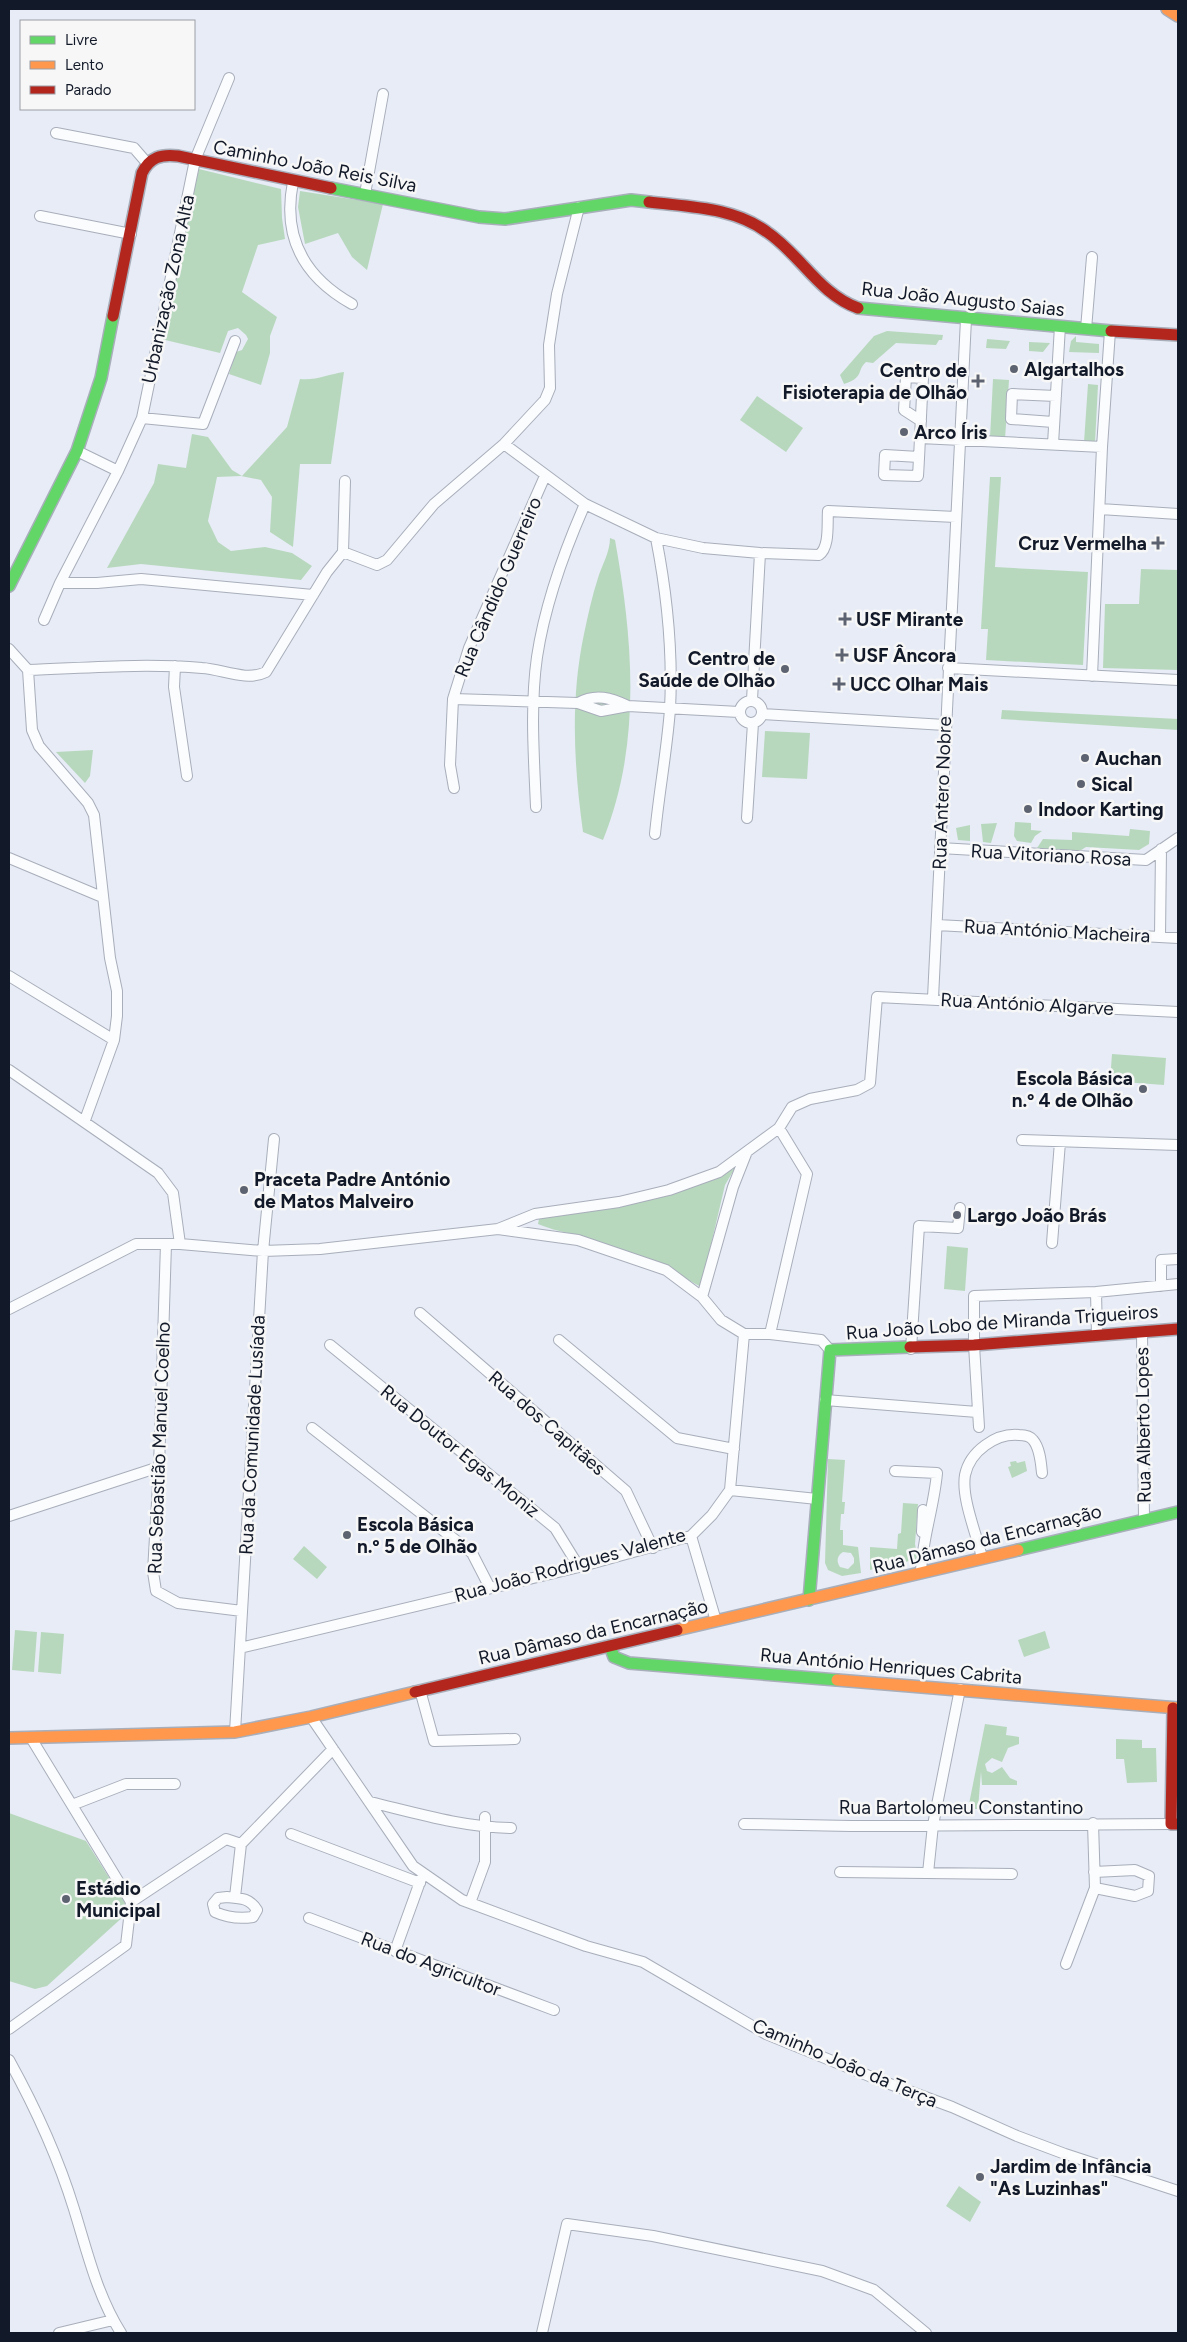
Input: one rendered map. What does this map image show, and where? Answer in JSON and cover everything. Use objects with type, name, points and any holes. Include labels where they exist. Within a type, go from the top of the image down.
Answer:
[{"type":"street","points":[[1167,9],[1178,16]]},
{"type":"street","name":"Urbanização Zona Alta","points":[[44,620],[60,583],[118,471],[142,418],[195,160],[229,78]]},
{"type":"street","points":[[366,194],[383,94]]},
{"type":"street","points":[[9,586],[77,451],[102,378],[140,182],[147,163],[134,148],[56,133]]},
{"type":"street","name":"Caminho João Reis Silva","points":[[147,163],[160,154],[293,182],[366,194],[479,217]]},
{"type":"street","points":[[293,182],[290,213],[294,240],[303,261],[318,280],[335,295],[352,304]]},
{"type":"street","name":"Rua João Augusto Saias","points":[[479,217],[504,219],[631,200],[727,212],[768,232],[829,292],[846,304],[860,309],[1110,331],[1178,335]]},
{"type":"street","points":[[343,552],[377,565],[387,560],[434,504],[504,444],[545,400],[550,388],[549,345],[557,294],[579,208]]},
{"type":"street","points":[[40,216],[131,234]]},
{"type":"street","points":[[1086,329],[1092,257]]},
{"type":"street","name":"Rua Antero Nobre","points":[[933,998],[966,319]]},
{"type":"street","points":[[1053,444],[1060,326]]},
{"type":"street","points":[[1092,676],[1102,447],[1110,331]]},
{"type":"street","points":[[142,418],[203,424],[235,342]]},
{"type":"street","points":[[1053,422],[1011,419],[1012,394],[1056,396]]},
{"type":"street","points":[[919,457],[921,421]]},
{"type":"street","points":[[920,438],[1102,447]]},
{"type":"street","points":[[504,444],[585,504],[656,538],[704,548],[760,553],[819,555],[824,551],[828,511],[956,517]]},
{"type":"street","points":[[77,451],[118,471]]},
{"type":"street","name":"Rua Cândido Guerreiro","points":[[454,788],[450,765],[453,699],[469,648],[545,476]]},
{"type":"street","points":[[28,670],[123,665],[212,668],[251,676],[266,672],[327,572],[343,552],[346,481]]},
{"type":"street","points":[[536,807],[534,700],[537,658],[549,599],[565,549],[585,504]]},
{"type":"street","points":[[1100,508],[1178,514]]},
{"type":"street","points":[[655,834],[670,709],[671,670],[666,585],[656,538]]},
{"type":"street","points":[[752,700],[760,553]]},
{"type":"street","points":[[60,583],[97,584],[141,579],[313,595]]},
{"type":"street","points":[[9,649],[28,670],[32,730],[39,746],[88,803],[94,815],[102,897],[110,958],[117,991],[114,1040],[85,1120]]},
{"type":"street","points":[[175,666],[174,687],[187,776]]},
{"type":"street","points":[[948,668],[1178,680]]},
{"type":"street","points":[[453,699],[534,700],[578,703],[586,699],[603,697],[613,699],[628,706],[739,712]]},
{"type":"street","points":[[752,700],[759,703],[762,714],[759,720],[753,723],[745,722],[739,712],[744,702],[752,700]]},
{"type":"street","points":[[762,714],[945,725]]},
{"type":"street","points":[[747,818],[753,723]]},
{"type":"street","name":"Rua Vitoriano Rosa","points":[[940,848],[1146,860],[1178,838]]},
{"type":"street","points":[[1160,936],[1161,849]]},
{"type":"street","points":[[9,858],[102,897]]},
{"type":"street","name":"Rua António Macheira","points":[[937,925],[1178,938]]},
{"type":"street","points":[[9,976],[114,1040]]},
{"type":"street","name":"Rua António Algarve","points":[[779,1128],[792,1106],[810,1099],[857,1090],[870,1083],[876,996],[1178,1012]]},
{"type":"street","points":[[9,1070],[85,1120],[158,1173],[173,1193],[180,1244]]},
{"type":"street","points":[[498,1229],[535,1214],[620,1202],[669,1190],[719,1172],[779,1128],[807,1174],[770,1334]]},
{"type":"street","name":"Rua da Comunidade Lusíada","points":[[235,1732],[263,1251],[274,1139]]},
{"type":"street","points":[[1022,1140],[1178,1145]]},
{"type":"street","points":[[1052,1243],[1060,1142]]},
{"type":"street","points":[[702,1298],[733,1187],[746,1153]]},
{"type":"street","points":[[911,1349],[919,1226],[958,1228],[960,1208]]},
{"type":"street","points":[[9,1308],[136,1244],[180,1244],[263,1251],[348,1246],[498,1229],[586,1242],[666,1270],[702,1298],[721,1320],[744,1334]]},
{"type":"street","name":"Rua Sebastião Manuel Coelho","points":[[166,1244],[160,1467],[153,1572],[156,1591],[178,1603],[242,1611]]},
{"type":"street","points":[[1161,1286],[1161,1260],[1178,1259]]},
{"type":"street","points":[[979,1427],[974,1345],[974,1296],[1096,1292],[1178,1284]]},
{"type":"street","points":[[1096,1292],[1097,1334]]},
{"type":"street","name":"Rua dos Capitães","points":[[420,1314],[626,1491],[653,1548]]},
{"type":"street","name":"Rua João Lobo de Miranda Trigueiros","points":[[744,1334],[770,1334],[821,1340],[830,1350],[911,1349],[1178,1329]]},
{"type":"street","name":"Rua Alberto Lopes","points":[[1142,1332],[1144,1519]]},
{"type":"street","name":"Rua João Rodrigues Valente","points":[[240,1648],[579,1567],[691,1536],[712,1516],[730,1490],[744,1334]]},
{"type":"street","points":[[559,1340],[677,1438],[734,1449]]},
{"type":"street","name":"Rua Doutor Egas Moniz","points":[[330,1345],[555,1528],[579,1567]]},
{"type":"street","points":[[809,1600],[830,1350]]},
{"type":"street","points":[[825,1400],[977,1412]]},
{"type":"street","points":[[312,1428],[472,1553],[490,1588]]},
{"type":"street","points":[[982,1558],[964,1482],[966,1473],[976,1455],[998,1437],[1013,1434],[1027,1435],[1034,1440],[1038,1450],[1042,1473]]},
{"type":"street","points":[[9,1516],[160,1467]]},
{"type":"street","points":[[895,1471],[937,1473],[934,1502],[924,1545],[921,1572]]},
{"type":"street","points":[[730,1490],[817,1500]]},
{"type":"street","points":[[923,1510],[922,1534],[924,1545]]},
{"type":"street","name":"Rua Dâmaso da Encarnação","points":[[9,1738],[235,1732],[312,1717],[1178,1512]]},
{"type":"street","points":[[691,1536],[716,1621]]},
{"type":"street","name":"Rua António Henriques Cabrita","points":[[610,1646],[614,1657],[629,1663],[1175,1708]]},
{"type":"street","points":[[928,1873],[932,1825],[960,1689]]},
{"type":"street","points":[[420,1690],[434,1741],[515,1739]]},
{"type":"street","points":[[1175,1708],[1175,1824]]},
{"type":"street","name":"Caminho João da Terça","points":[[312,1717],[421,1878],[462,1900],[586,1946],[643,1962],[775,2038],[952,2107],[1017,2136],[1178,2191]]},
{"type":"street","points":[[9,2029],[126,1945],[131,1902],[31,1738]]},
{"type":"street","points":[[235,1898],[241,1844],[333,1749]]},
{"type":"street","points":[[72,1805],[126,1784],[175,1784]]},
{"type":"street","points":[[370,1802],[458,1823],[486,1828],[511,1828]]},
{"type":"street","points":[[470,1903],[485,1862],[486,1817]]},
{"type":"street","points":[[1066,1964],[1095,1888],[1093,1823]]},
{"type":"street","name":"Rua Bartolomeu Constantino","points":[[744,1824],[1175,1824]]},
{"type":"street","points":[[292,1834],[421,1878],[395,1950]]},
{"type":"street","points":[[131,1902],[226,1839],[241,1844]]},
{"type":"street","points":[[1094,1872],[1135,1870],[1149,1876],[1148,1892],[1135,1896],[1095,1888]]},
{"type":"street","points":[[840,1872],[1012,1874]]},
{"type":"street","name":"Rua do Agricultor","points":[[309,1918],[554,2010]]},
{"type":"street","points":[[9,2060],[24,2086],[51,2146],[74,2208],[88,2259],[113,2320],[121,2333]]},
{"type":"street","points":[[542,2333],[567,2224],[653,2236],[822,2270],[874,2290],[926,2333]]},
{"type":"street","points":[[59,2333],[113,2320]]},
{"type":"green space","points":[[199,169],[281,189],[285,239],[258,245],[242,292],[277,317],[270,336],[270,353],[261,385],[229,374],[236,352],[242,350],[248,339],[238,328],[228,331],[220,353],[161,339]]},
{"type":"green space","points":[[300,191],[383,204],[367,270],[352,257],[338,233],[305,244],[298,207]]},
{"type":"green space","points":[[887,331],[943,335],[942,340],[939,340],[936,345],[896,343],[873,363],[866,362],[855,379],[844,384],[840,375],[874,336]]},
{"type":"green space","points":[[1076,336],[1076,342],[1099,344],[1099,353],[1069,352],[1071,341]]},
{"type":"green space","points":[[987,339],[1010,341],[1006,349],[986,348]]},
{"type":"green space","points":[[1029,342],[1050,343],[1043,352],[1029,351]]},
{"type":"green space","points":[[344,372],[331,464],[300,464],[293,547],[270,532],[272,497],[261,480],[241,476],[217,477],[208,521],[218,542],[231,551],[265,547],[292,553],[312,566],[301,580],[141,564],[107,568],[154,483],[158,464],[186,468],[192,434],[208,437],[232,470],[242,476],[287,427],[300,379],[317,378]]},
{"type":"green space","points":[[993,379],[1009,380],[1005,439],[990,438]]},
{"type":"green space","points":[[1088,384],[1098,385],[1095,443],[1084,442]]},
{"type":"green space","points":[[757,396],[803,428],[786,452],[740,420]]},
{"type":"green space","points":[[990,477],[1001,477],[995,567],[1088,572],[1083,665],[986,660],[988,629],[981,629]]},
{"type":"green space","points":[[610,538],[615,540],[626,615],[630,691],[629,729],[624,767],[615,804],[603,840],[583,832],[577,782],[575,708],[584,634]]},
{"type":"green space","points":[[1141,569],[1178,570],[1178,670],[1103,668],[1105,604],[1139,604]]},
{"type":"green space","points":[[1002,710],[1178,719],[1178,730],[1001,719]]},
{"type":"green space","points":[[765,731],[810,733],[807,779],[762,777]]},
{"type":"green space","points":[[93,750],[90,776],[85,783],[56,752]]},
{"type":"green space","points":[[1015,822],[1031,823],[1031,830],[1042,831],[1035,836],[1031,843],[1017,841],[1014,836]]},
{"type":"green space","points":[[997,823],[991,843],[983,842],[981,824]]},
{"type":"green space","points":[[970,825],[970,841],[958,840],[956,828]]},
{"type":"green space","points":[[1130,829],[1150,831],[1149,844],[1139,850],[1086,847],[1078,852],[1037,848],[1043,839],[1072,840],[1072,832],[1129,836]]},
{"type":"green space","points":[[1112,1054],[1166,1058],[1164,1085],[1110,1081]]},
{"type":"green space","points":[[735,1168],[725,1185],[701,1287],[672,1271],[626,1251],[538,1224],[539,1219],[718,1177]]},
{"type":"green space","points":[[947,1246],[968,1248],[965,1291],[944,1289]]},
{"type":"green space","points":[[828,1459],[845,1460],[842,1502],[845,1502],[844,1514],[841,1514],[840,1530],[843,1530],[843,1545],[858,1547],[861,1573],[842,1576],[828,1570],[825,1563]],"holes":[[[843,1552],[851,1553],[854,1563],[848,1569],[840,1567],[839,1555]]]},
{"type":"green space","points":[[1016,1461],[1017,1463],[1025,1461],[1027,1471],[1012,1478],[1008,1467],[1011,1466],[1010,1462]]},
{"type":"green space","points":[[903,1503],[918,1504],[915,1544],[918,1559],[870,1570],[870,1547],[897,1549],[898,1534],[901,1533]]},
{"type":"green space","points":[[304,1546],[327,1567],[317,1579],[293,1559]]},
{"type":"green space","points":[[15,1630],[37,1632],[34,1672],[12,1670]]},
{"type":"green space","points":[[1045,1631],[1050,1648],[1024,1657],[1018,1640]]},
{"type":"green space","points":[[41,1632],[64,1634],[61,1674],[38,1672]]},
{"type":"green space","points":[[985,1724],[1007,1727],[1006,1735],[1019,1737],[1019,1744],[1008,1748],[1002,1762],[992,1758],[985,1764],[987,1771],[992,1773],[1002,1767],[1010,1778],[1017,1781],[1017,1785],[982,1785],[981,1772],[978,1809],[968,1809]]},
{"type":"green space","points":[[1116,1739],[1142,1740],[1142,1748],[1156,1748],[1157,1782],[1127,1783],[1124,1759],[1116,1759]]},
{"type":"green space","name":"Estádio Municipal","points":[[9,1813],[86,1841],[125,1903],[125,1915],[47,1986],[35,1989],[9,1981]]},
{"type":"green space","points":[[959,2186],[981,2202],[970,2222],[946,2206]]},
{"type":"traffic: fast","points":[[331,188],[479,217],[505,219],[631,200],[649,202]]},
{"type":"traffic: fast","points":[[858,308],[1111,331]]},
{"type":"traffic: fast","points":[[9,586],[77,451],[101,378],[113,316]]},
{"type":"traffic: fast","points":[[809,1600],[830,1350],[910,1347]]},
{"type":"traffic: fast","points":[[1018,1550],[1178,1512]]},
{"type":"traffic: fast","points":[[610,1646],[614,1657],[629,1663],[837,1680]]},
{"type":"traffic: slow","points":[[1167,9],[1178,16]]},
{"type":"traffic: slow","points":[[677,1630],[1018,1550]]},
{"type":"traffic: slow","points":[[837,1680],[1178,1708]]},
{"type":"traffic: slow","points":[[9,1738],[235,1732],[311,1717],[415,1692]]},
{"type":"traffic: jam","points":[[113,316],[142,173],[152,160],[161,156],[178,156],[331,188]]},
{"type":"traffic: jam","points":[[649,202],[710,209],[740,217],[754,224],[779,241],[832,293],[844,302],[858,308]]},
{"type":"traffic: jam","points":[[1111,331],[1178,335]]},
{"type":"traffic: jam","points":[[910,1347],[974,1345],[1178,1329]]},
{"type":"traffic: jam","points":[[415,1692],[677,1630]]},
{"type":"traffic: jam","points":[[1173,1708],[1171,1824],[1178,1824]]},
{"type":"place","name":"Algartalhos","points":[[1014,369]]},
{"type":"place","name":"Centro de Fisioterapia de Olhão","points":[[978,381]]},
{"type":"place","name":"Arco Íris","points":[[904,432]]},
{"type":"place","name":"Cruz Vermelha","points":[[1158,543]]},
{"type":"place","name":"USF Mirante","points":[[845,619]]},
{"type":"place","name":"USF Âncora","points":[[842,655]]},
{"type":"place","name":"Centro de Saúde de Olhão","points":[[785,669]]},
{"type":"place","name":"UCC Olhar Mais","points":[[839,684]]},
{"type":"place","name":"Auchan","points":[[1085,758]]},
{"type":"place","name":"Sical","points":[[1081,784]]},
{"type":"place","name":"Indoor Karting","points":[[1028,809]]},
{"type":"place","name":"Escola Básica n.º 4 de Olhão","points":[[1143,1089]]},
{"type":"place","name":"Praceta Padre António de Matos Malveiro","points":[[244,1190]]},
{"type":"place","name":"Largo João Brás","points":[[957,1215]]},
{"type":"place","name":"Escola Básica n.º 5 de Olhão","points":[[347,1535]]},
{"type":"place","name":"Estádio Municipal","points":[[66,1899]]},
{"type":"place","name":"Jardim de Infância \"As Luzinhas\"","points":[[980,2177]]}]
